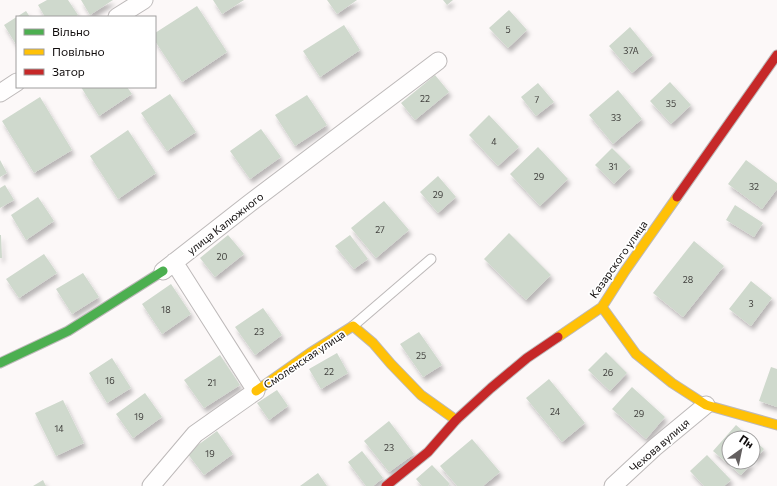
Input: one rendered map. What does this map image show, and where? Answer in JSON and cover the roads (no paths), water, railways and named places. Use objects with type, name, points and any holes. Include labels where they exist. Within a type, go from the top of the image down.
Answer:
[{"type":"street","points":[[119,16],[144,0]]},
{"type":"street","name":"Казарского улица","points":[[386,486],[428,452],[456,420],[527,358],[602,307],[634,258],[777,55]]},
{"type":"street","name":"улица Калюжного","points":[[2,359],[68,331],[168,267],[256,198],[438,61]]},
{"type":"street","points":[[0,93],[16,83]]},
{"type":"street","points":[[168,267],[256,391]]},
{"type":"street","points":[[602,307],[636,354],[672,383],[706,405],[777,425]]},
{"type":"street","name":"Смоленская улица","points":[[151,486],[195,434],[310,353],[353,326],[373,343],[421,395],[456,420]]},
{"type":"street","name":"Чехова вулиця","points":[[613,486],[654,448],[706,405]]},
{"type":"lane","points":[[353,326],[431,259]]}]
